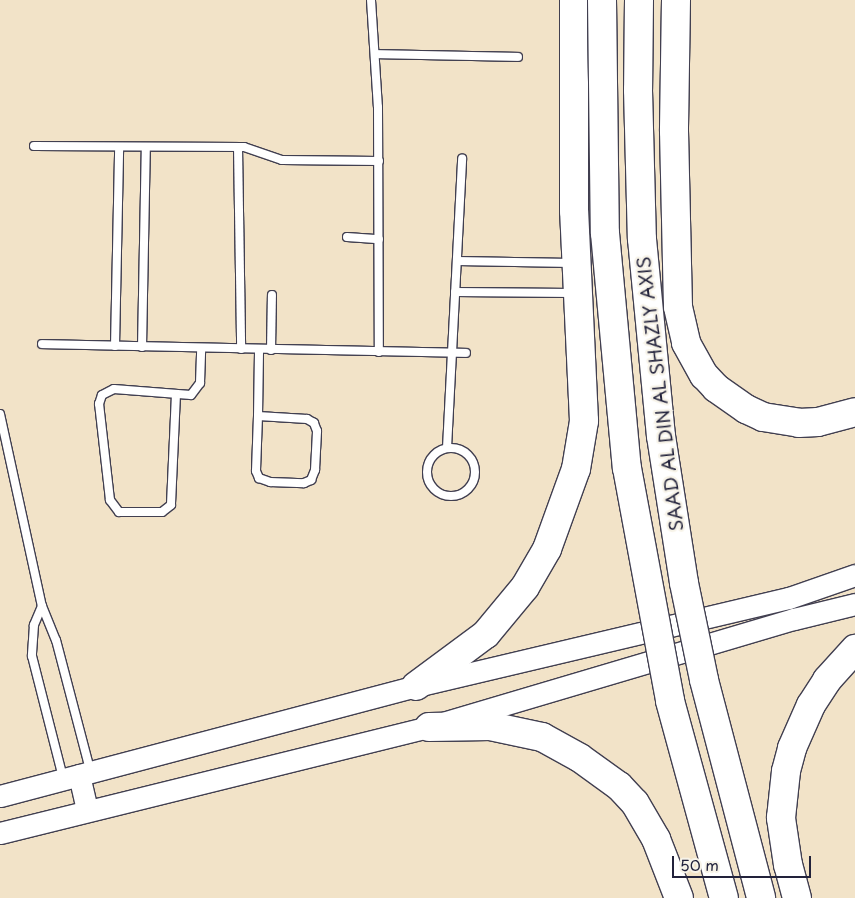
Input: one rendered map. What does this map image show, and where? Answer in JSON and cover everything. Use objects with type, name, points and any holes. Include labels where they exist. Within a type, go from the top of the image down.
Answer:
[{"type":"highway","points":[[416,686],[467,650],[503,618],[547,549],[576,469],[584,420],[576,263],[574,0]]},
{"type":"highway","name":"SAAD AL DIN AL SHAZLY AXIS","points":[[602,0],[605,233],[628,468],[668,692],[724,898]]},
{"type":"highway","name":"SAAD AL DIN AL SHAZLY AXIS","points":[[639,0],[641,219],[660,436],[684,583],[704,680],[761,898]]},
{"type":"highway","points":[[676,0],[674,131],[678,307],[686,343],[699,367],[716,388],[754,413],[799,423],[836,419],[855,412]]},
{"type":"highway","points":[[797,898],[788,865],[782,818],[786,771],[792,748],[811,705],[827,680],[855,649]]},
{"type":"highway","points":[[429,727],[490,726],[542,737],[580,758],[619,786],[635,803],[656,839],[679,898]]},
{"type":"main road","points":[[0,796],[416,686],[789,598],[855,575]]},
{"type":"main road","points":[[0,833],[87,809],[429,727],[794,619],[855,604]]},
{"type":"main road","points":[[77,775],[87,809]]},
{"type":"lane","points":[[371,0],[379,161],[379,352]]},
{"type":"lane","points":[[375,54],[518,58]]},
{"type":"lane","points":[[34,146],[238,147],[250,148],[282,160],[379,161]]},
{"type":"lane","points":[[115,346],[119,147]]},
{"type":"lane","points":[[142,347],[146,147]]},
{"type":"lane","points":[[238,147],[241,349]]},
{"type":"lane","points":[[447,448],[462,158]]},
{"type":"lane","points":[[347,237],[379,239]]},
{"type":"lane","points":[[456,261],[576,263]]},
{"type":"lane","points":[[455,292],[578,293]]},
{"type":"lane","points":[[271,350],[272,295]]},
{"type":"lane","points":[[42,344],[466,353]]},
{"type":"lane","points":[[176,394],[171,505],[162,512],[119,512],[110,500],[99,404],[102,395],[114,389],[191,395],[199,387],[201,348]]},
{"type":"lane","points":[[258,416],[307,419],[314,423],[317,431],[315,470],[311,480],[304,483],[270,482],[259,478],[256,471],[260,349]]},
{"type":"lane","points":[[0,414],[42,606],[56,640],[77,775]]},
{"type":"lane","points":[[447,448],[462,450],[469,456],[476,470],[471,486],[458,496],[442,495],[430,486],[427,478],[428,462],[433,455],[447,448]]},
{"type":"lane","points":[[42,606],[34,625],[32,656],[77,775]]}]
